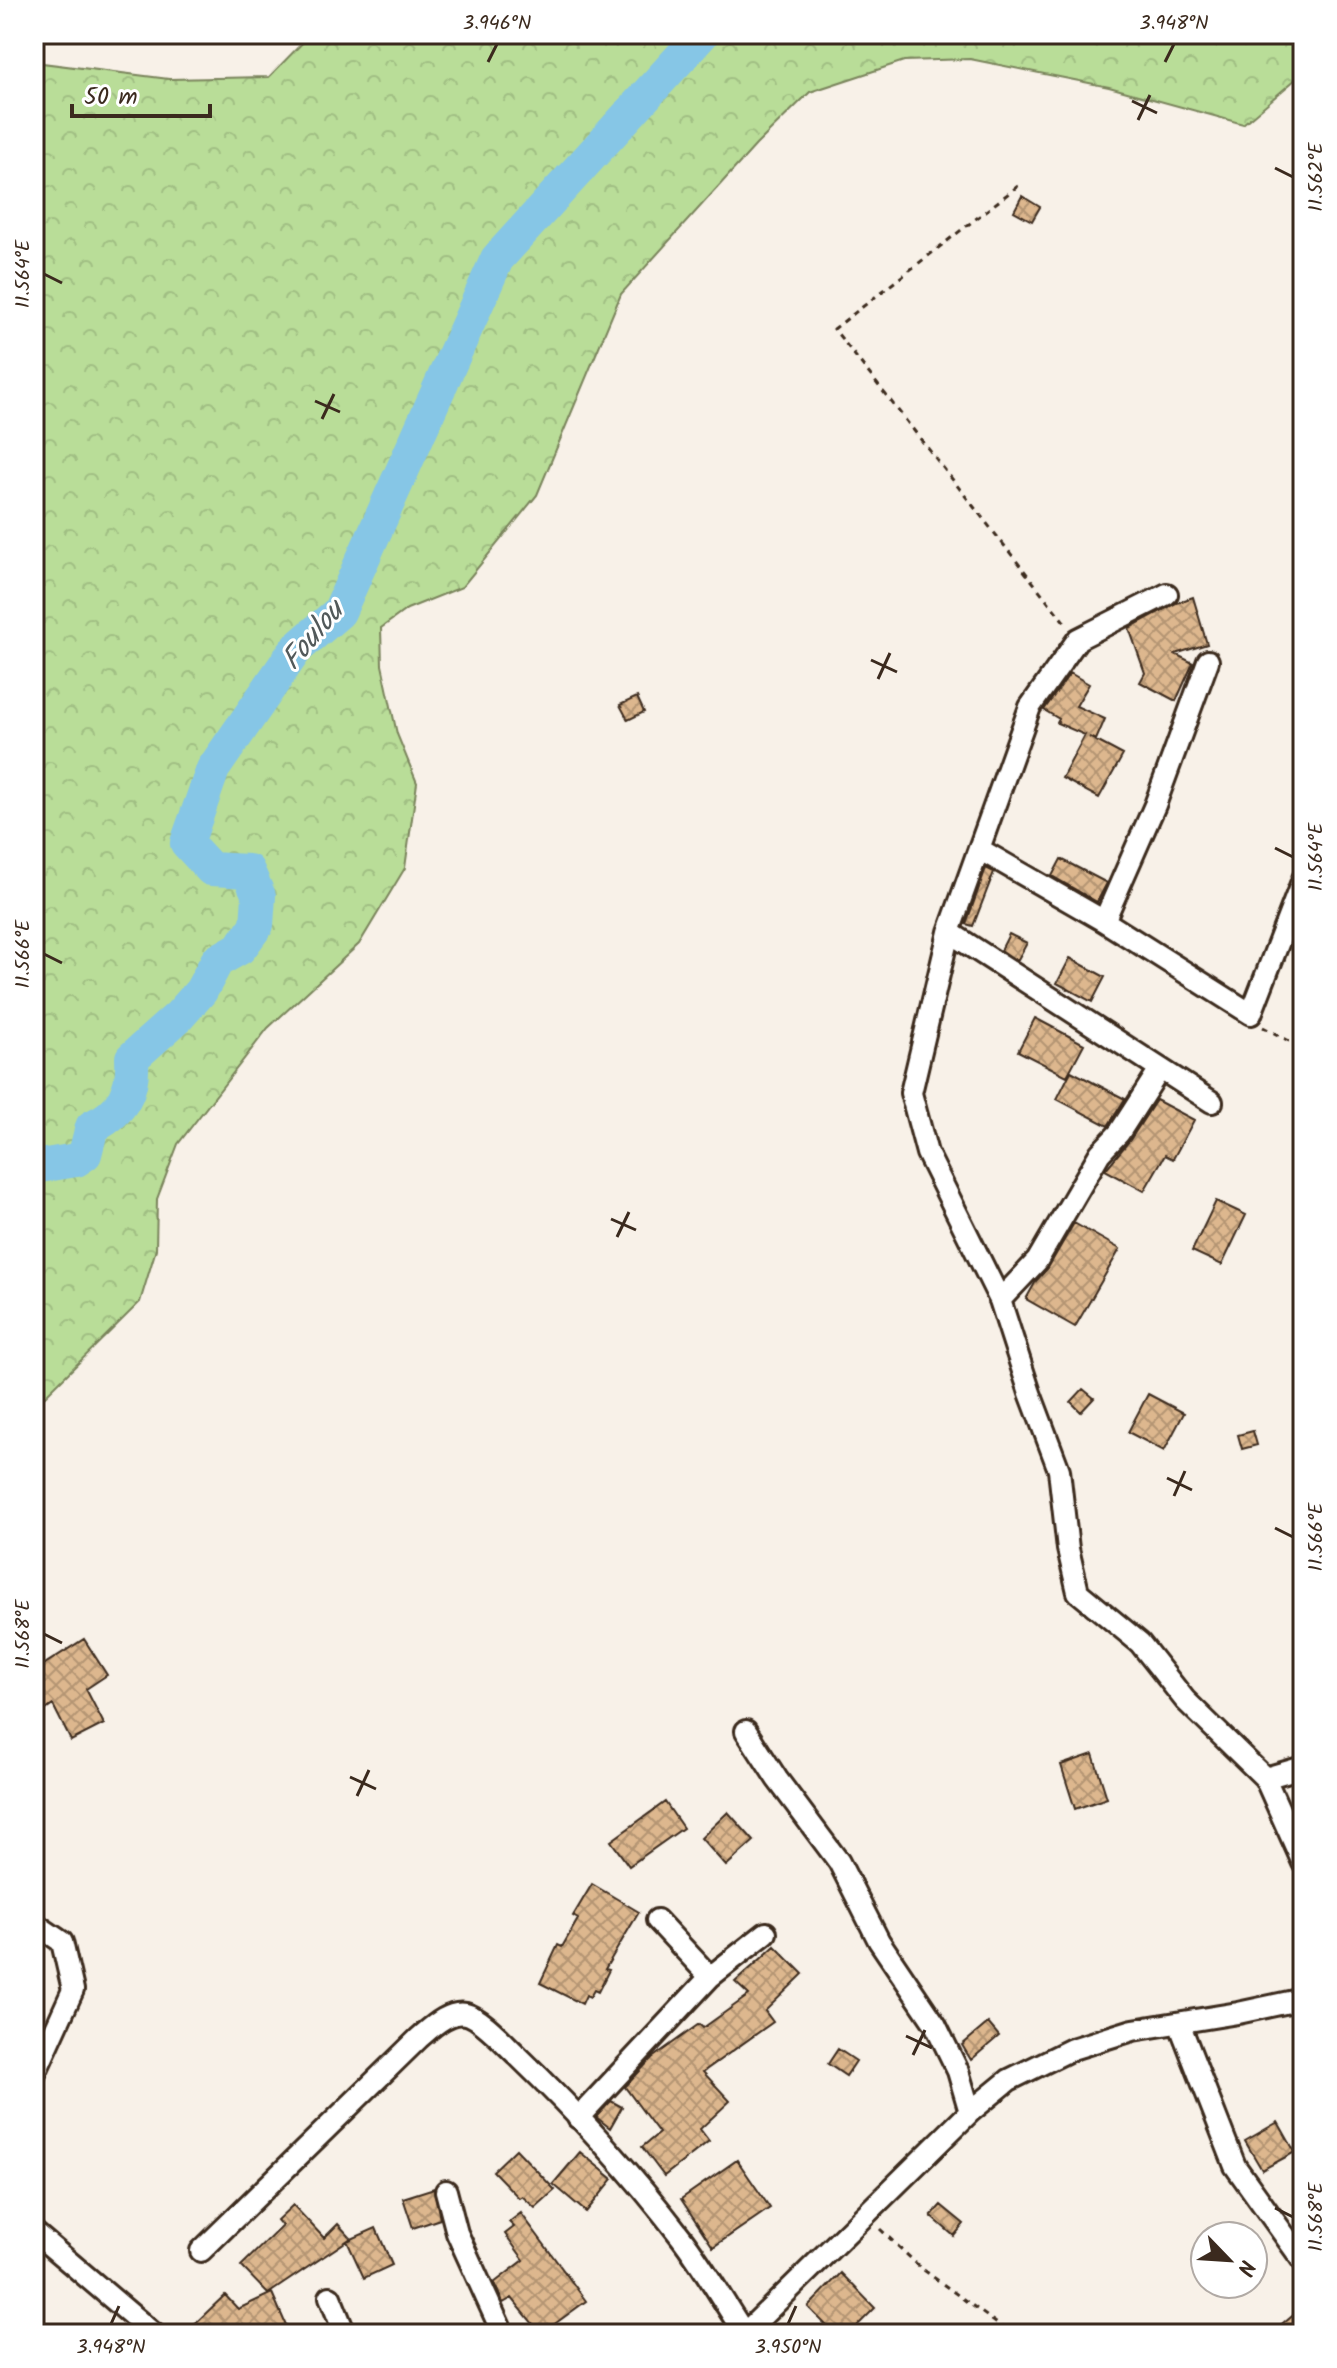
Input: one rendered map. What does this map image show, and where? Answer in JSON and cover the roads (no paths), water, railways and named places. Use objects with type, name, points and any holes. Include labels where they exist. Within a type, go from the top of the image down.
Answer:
[{"type":"street","points":[[1167,594],[1078,639],[1030,707],[949,932],[911,1093],[927,1153],[1000,1300],[1059,1470],[1068,1549],[1078,1592],[1140,1643],[1185,1700],[1265,1778],[1303,1863]]},
{"type":"street","points":[[1104,921],[1155,805],[1208,661]]},
{"type":"street","points":[[979,849],[1104,921],[1251,1014],[1303,879]]},
{"type":"street","points":[[949,932],[1212,1102]]},
{"type":"street","points":[[1000,1300],[1037,1261],[1100,1153],[1119,1133],[1160,1069]]},
{"type":"street","points":[[746,1731],[777,1779],[839,1862],[879,1941],[935,2024],[958,2071],[970,2112]]},
{"type":"street","points":[[1265,1778],[1303,1767]]},
{"type":"street","points":[[657,1920],[710,1977]]},
{"type":"street","points":[[34,1923],[62,1942],[73,1990],[34,2076]]},
{"type":"street","points":[[578,2118],[710,1977],[766,1933]]},
{"type":"street","points":[[201,2251],[419,2038],[439,2022],[464,2013],[473,2017],[553,2090],[578,2118],[681,2237],[744,2334],[970,2112],[1009,2080],[1072,2049],[1133,2030],[1303,1999]]},
{"type":"street","points":[[1179,2023],[1235,2166],[1303,2261]]},
{"type":"street","points":[[446,2191],[457,2233],[503,2334]]},
{"type":"street","points":[[34,2232],[154,2334]]},
{"type":"street","points":[[330,2297],[345,2334]]},
{"type":"waterway","name":"Foulou","points":[[34,1167],[76,1160],[85,1154],[92,1127],[111,1115],[124,1099],[131,1080],[132,1058],[179,1016],[201,991],[217,961],[240,948],[257,925],[259,896],[248,871],[211,869],[187,843],[213,769],[296,649],[339,612],[497,259],[702,34]]}]
